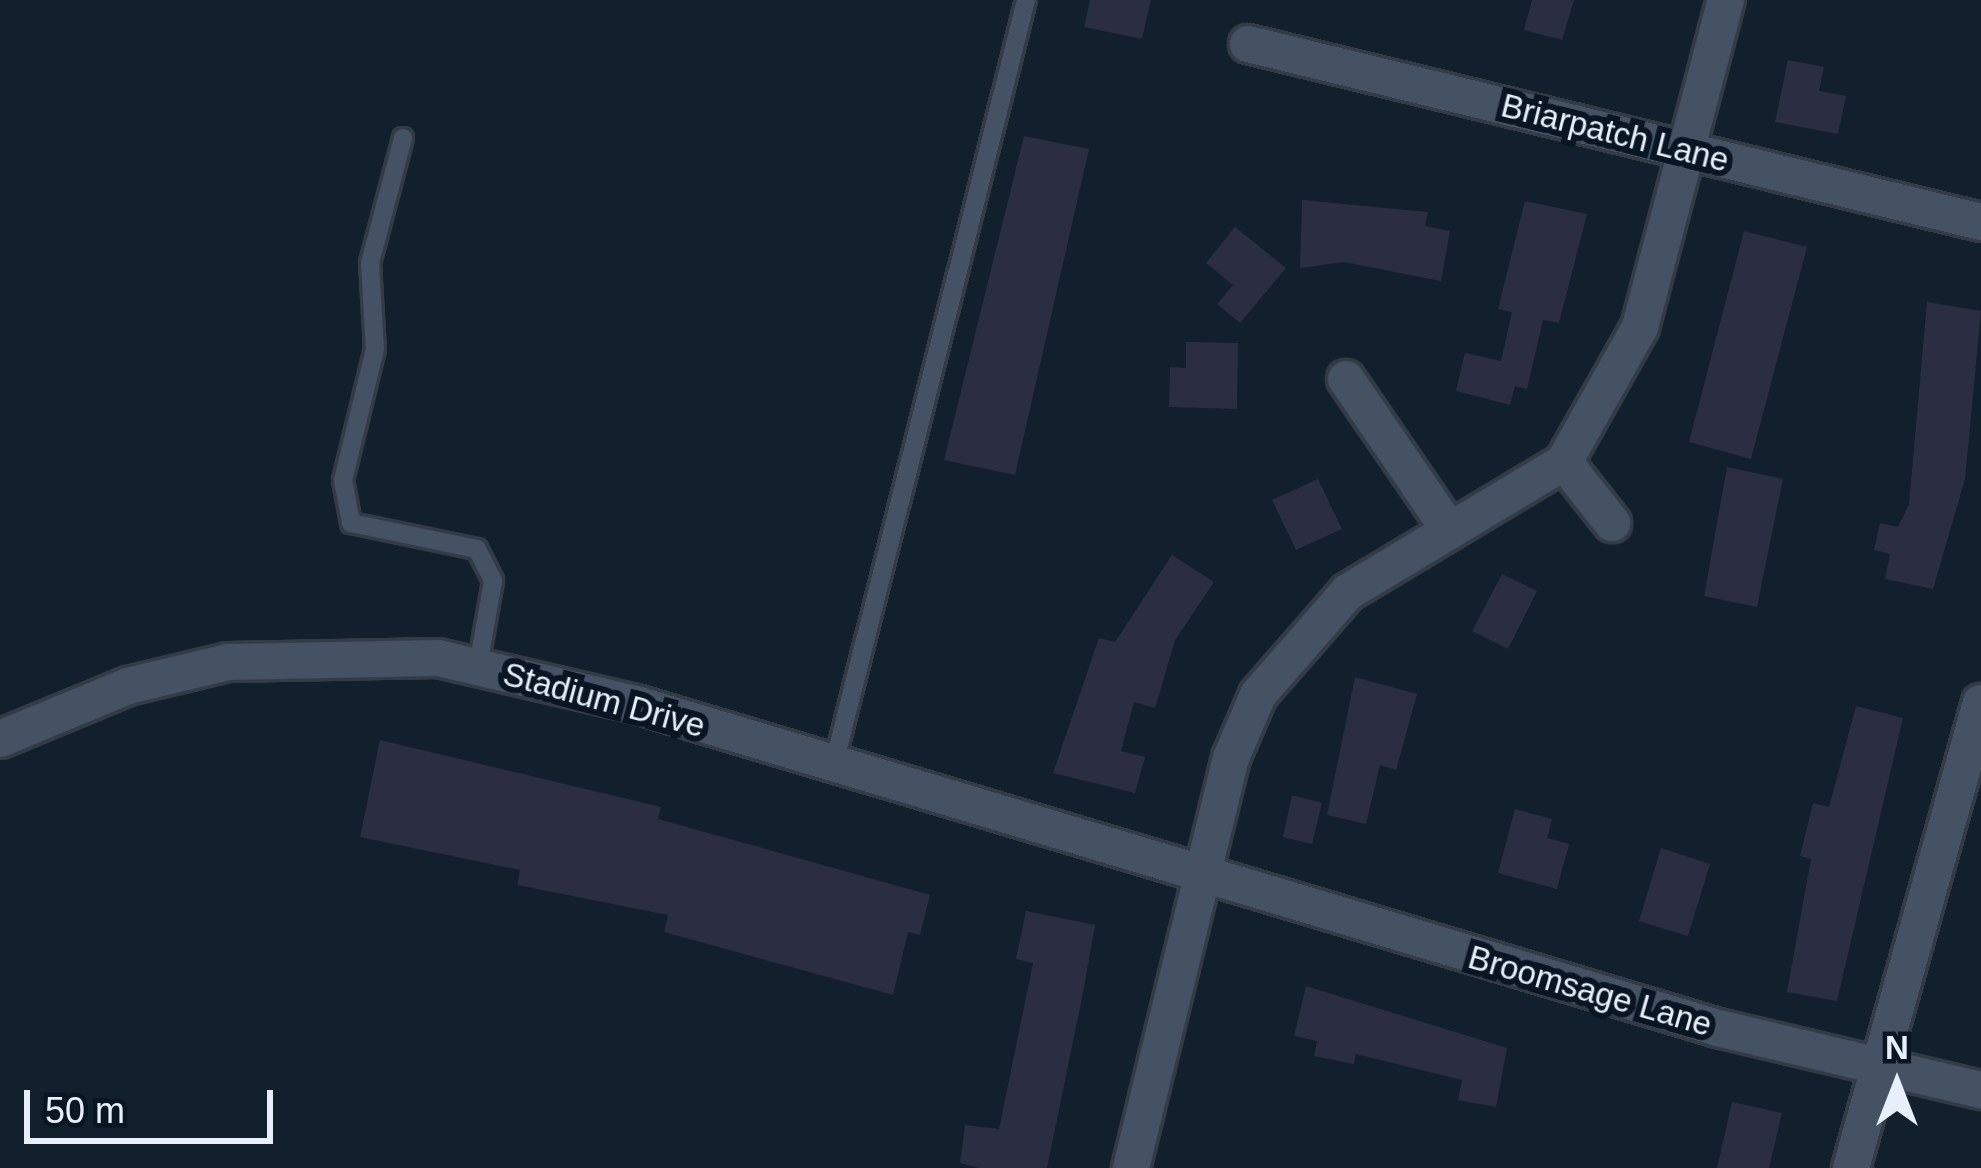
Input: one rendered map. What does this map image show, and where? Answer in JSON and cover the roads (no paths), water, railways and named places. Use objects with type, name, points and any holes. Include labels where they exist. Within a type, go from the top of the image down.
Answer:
[{"type":"street","points":[[1131,1168],[1243,726],[1297,639],[1348,592],[1564,462],[1629,357],[1726,0]]},
{"type":"street","name":"Briarpatch Lane","points":[[1248,44],[1981,222]]},
{"type":"street","points":[[1346,379],[1450,531]]},
{"type":"street","points":[[1564,462],[1612,523]]},
{"type":"street","name":"Stadium Drive","points":[[0,739],[128,686],[228,662],[333,652],[478,666],[1202,879]]},
{"type":"street","points":[[1851,1168],[1981,703]]},
{"type":"street","name":"Broomsage Lane","points":[[1202,879],[1880,1068],[1981,1090]]},
{"type":"lane","points":[[833,768],[1026,0]]},
{"type":"lane","points":[[403,138],[370,263],[374,349],[343,480],[351,523],[478,549],[493,581],[478,666]]}]
